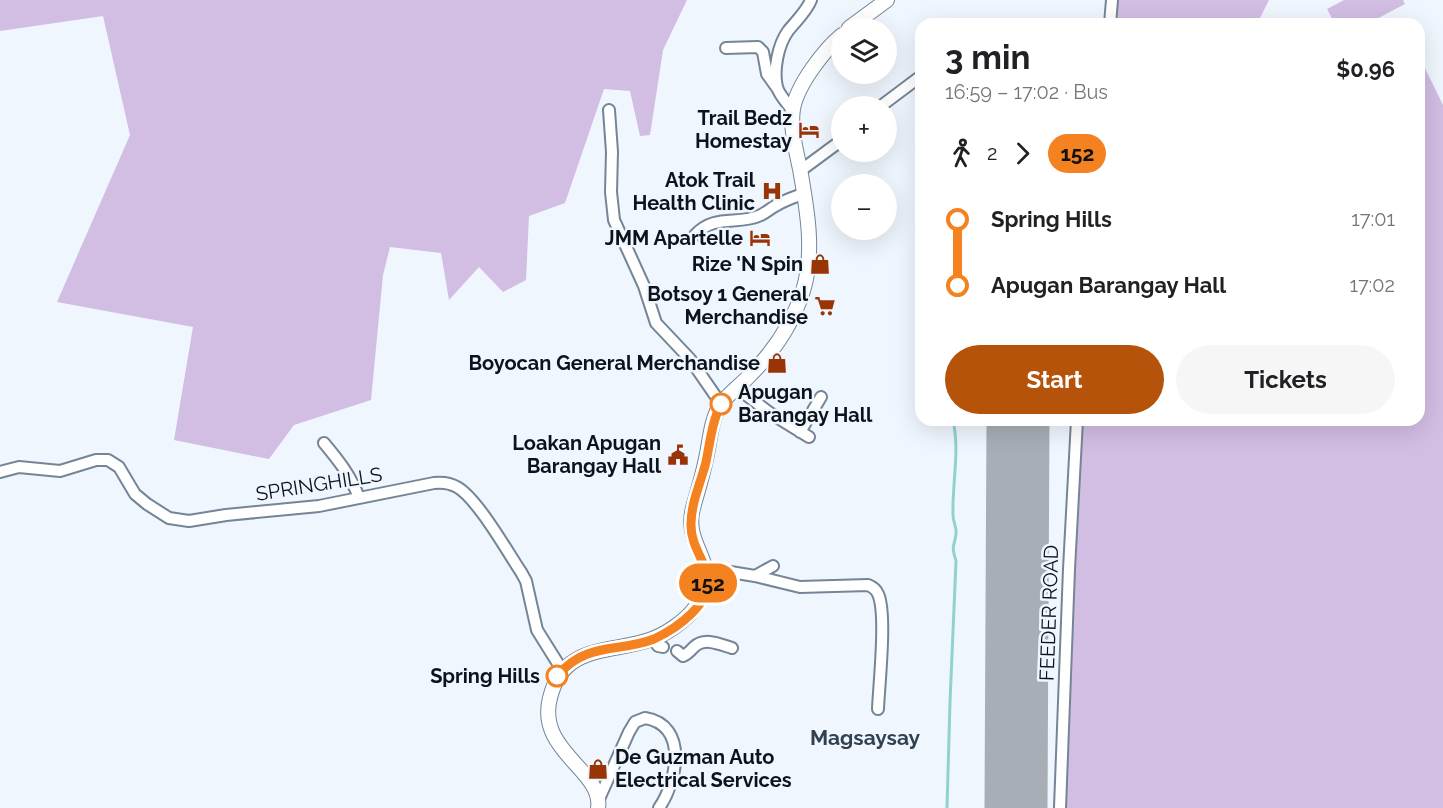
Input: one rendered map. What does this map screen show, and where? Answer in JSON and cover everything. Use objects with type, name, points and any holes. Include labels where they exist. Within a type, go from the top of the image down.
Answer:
[{"type":"main road","points":[[863,18],[887,0]]},
{"type":"main road","points":[[599,804],[596,789],[556,740],[549,724],[549,699],[557,676],[581,657],[603,649],[658,643],[692,613],[703,597],[708,582],[706,568],[690,527],[692,513],[713,425],[721,404],[773,350],[785,331],[802,293],[809,240],[793,127],[793,111],[812,66],[831,46]]},
{"type":"street","points":[[777,88],[776,68],[786,33],[799,19],[811,0]]},
{"type":"street","points":[[1110,18],[1112,0]]},
{"type":"street","points":[[726,48],[758,47],[763,52],[767,74],[793,111]]},
{"type":"street","points":[[894,96],[915,80]]},
{"type":"street","points":[[609,110],[612,152],[611,205],[615,220],[644,286],[656,323],[690,359],[721,404]]},
{"type":"street","points":[[800,171],[831,148]]},
{"type":"street","points":[[695,235],[710,223],[751,218],[803,194]]},
{"type":"street","points":[[737,388],[770,413],[805,434],[821,397]]},
{"type":"street","name":"FEEDER ROAD","points":[[1060,808],[1077,426]]},
{"type":"street","points":[[324,443],[344,467],[359,498]]},
{"type":"street","name":"SPRINGHILLS","points":[[0,472],[19,467],[60,471],[96,460],[108,460],[119,467],[135,494],[163,515],[176,520],[197,520],[319,506],[440,483],[458,487],[475,504],[521,572],[526,581],[537,630],[562,670]]},
{"type":"street","points":[[755,576],[773,566]]},
{"type":"street","points":[[706,568],[755,576],[800,587],[868,585],[873,587],[878,592],[882,610],[879,709]]},
{"type":"street","points":[[677,651],[683,656],[687,655],[700,642],[732,648]]},
{"type":"street","points":[[599,804],[629,732],[635,722],[645,718],[660,723],[666,729],[676,752],[676,767],[659,808]]},
{"type":"shaded area","points":[[0,0],[687,0],[663,50],[650,135],[640,136],[630,91],[604,89],[565,203],[529,216],[526,280],[503,292],[479,267],[449,300],[441,253],[390,247],[383,275],[371,400],[294,425],[269,459],[174,440],[193,327],[57,302],[130,135],[103,16],[0,31]]},
{"type":"shaded area","points":[[1108,0],[1269,0],[1260,18],[1106,18]]},
{"type":"shaded area","points":[[1344,0],[1403,0],[1405,4],[1378,18],[1332,18],[1327,9]]},
{"type":"shaded area","points":[[1425,68],[1443,105],[1443,808],[1053,808],[1074,426],[1425,426]]},
{"type":"waterway","points":[[947,808],[956,561],[953,549],[956,532],[953,515],[956,456],[954,426]]},
{"type":"runway","points":[[1016,808],[1018,426]]},
{"type":"bus line","name":"152","points":[[557,676],[581,657],[603,649],[653,639],[692,613],[705,594],[708,582],[706,568],[690,527],[716,413],[721,404]]},
{"type":"place","name":"Trail Bedz Homestay","points":[[809,130]]},
{"type":"place","name":"Atok Trail Health Clinic","points":[[772,191]]},
{"type":"place","name":"JMM Apartelle","points":[[760,238]]},
{"type":"place","name":"Rize 'N Spin","points":[[820,264]]},
{"type":"place","name":"Botsoy 1 General Merchandise","points":[[825,306]]},
{"type":"place","name":"Boyocan General Merchandise","points":[[777,363]]},
{"type":"place","name":"Apugan Barangay Hall","points":[[721,404]]},
{"type":"place","name":"Loakan Apugan Barangay Hall","points":[[678,455]]},
{"type":"place","name":"Spring Hills","points":[[557,676]]},
{"type":"place","name":"De Guzman Auto Electrical Services","points":[[598,769]]},
{"type":"district","name":"Magsaysay","points":[[865,738]]}]
